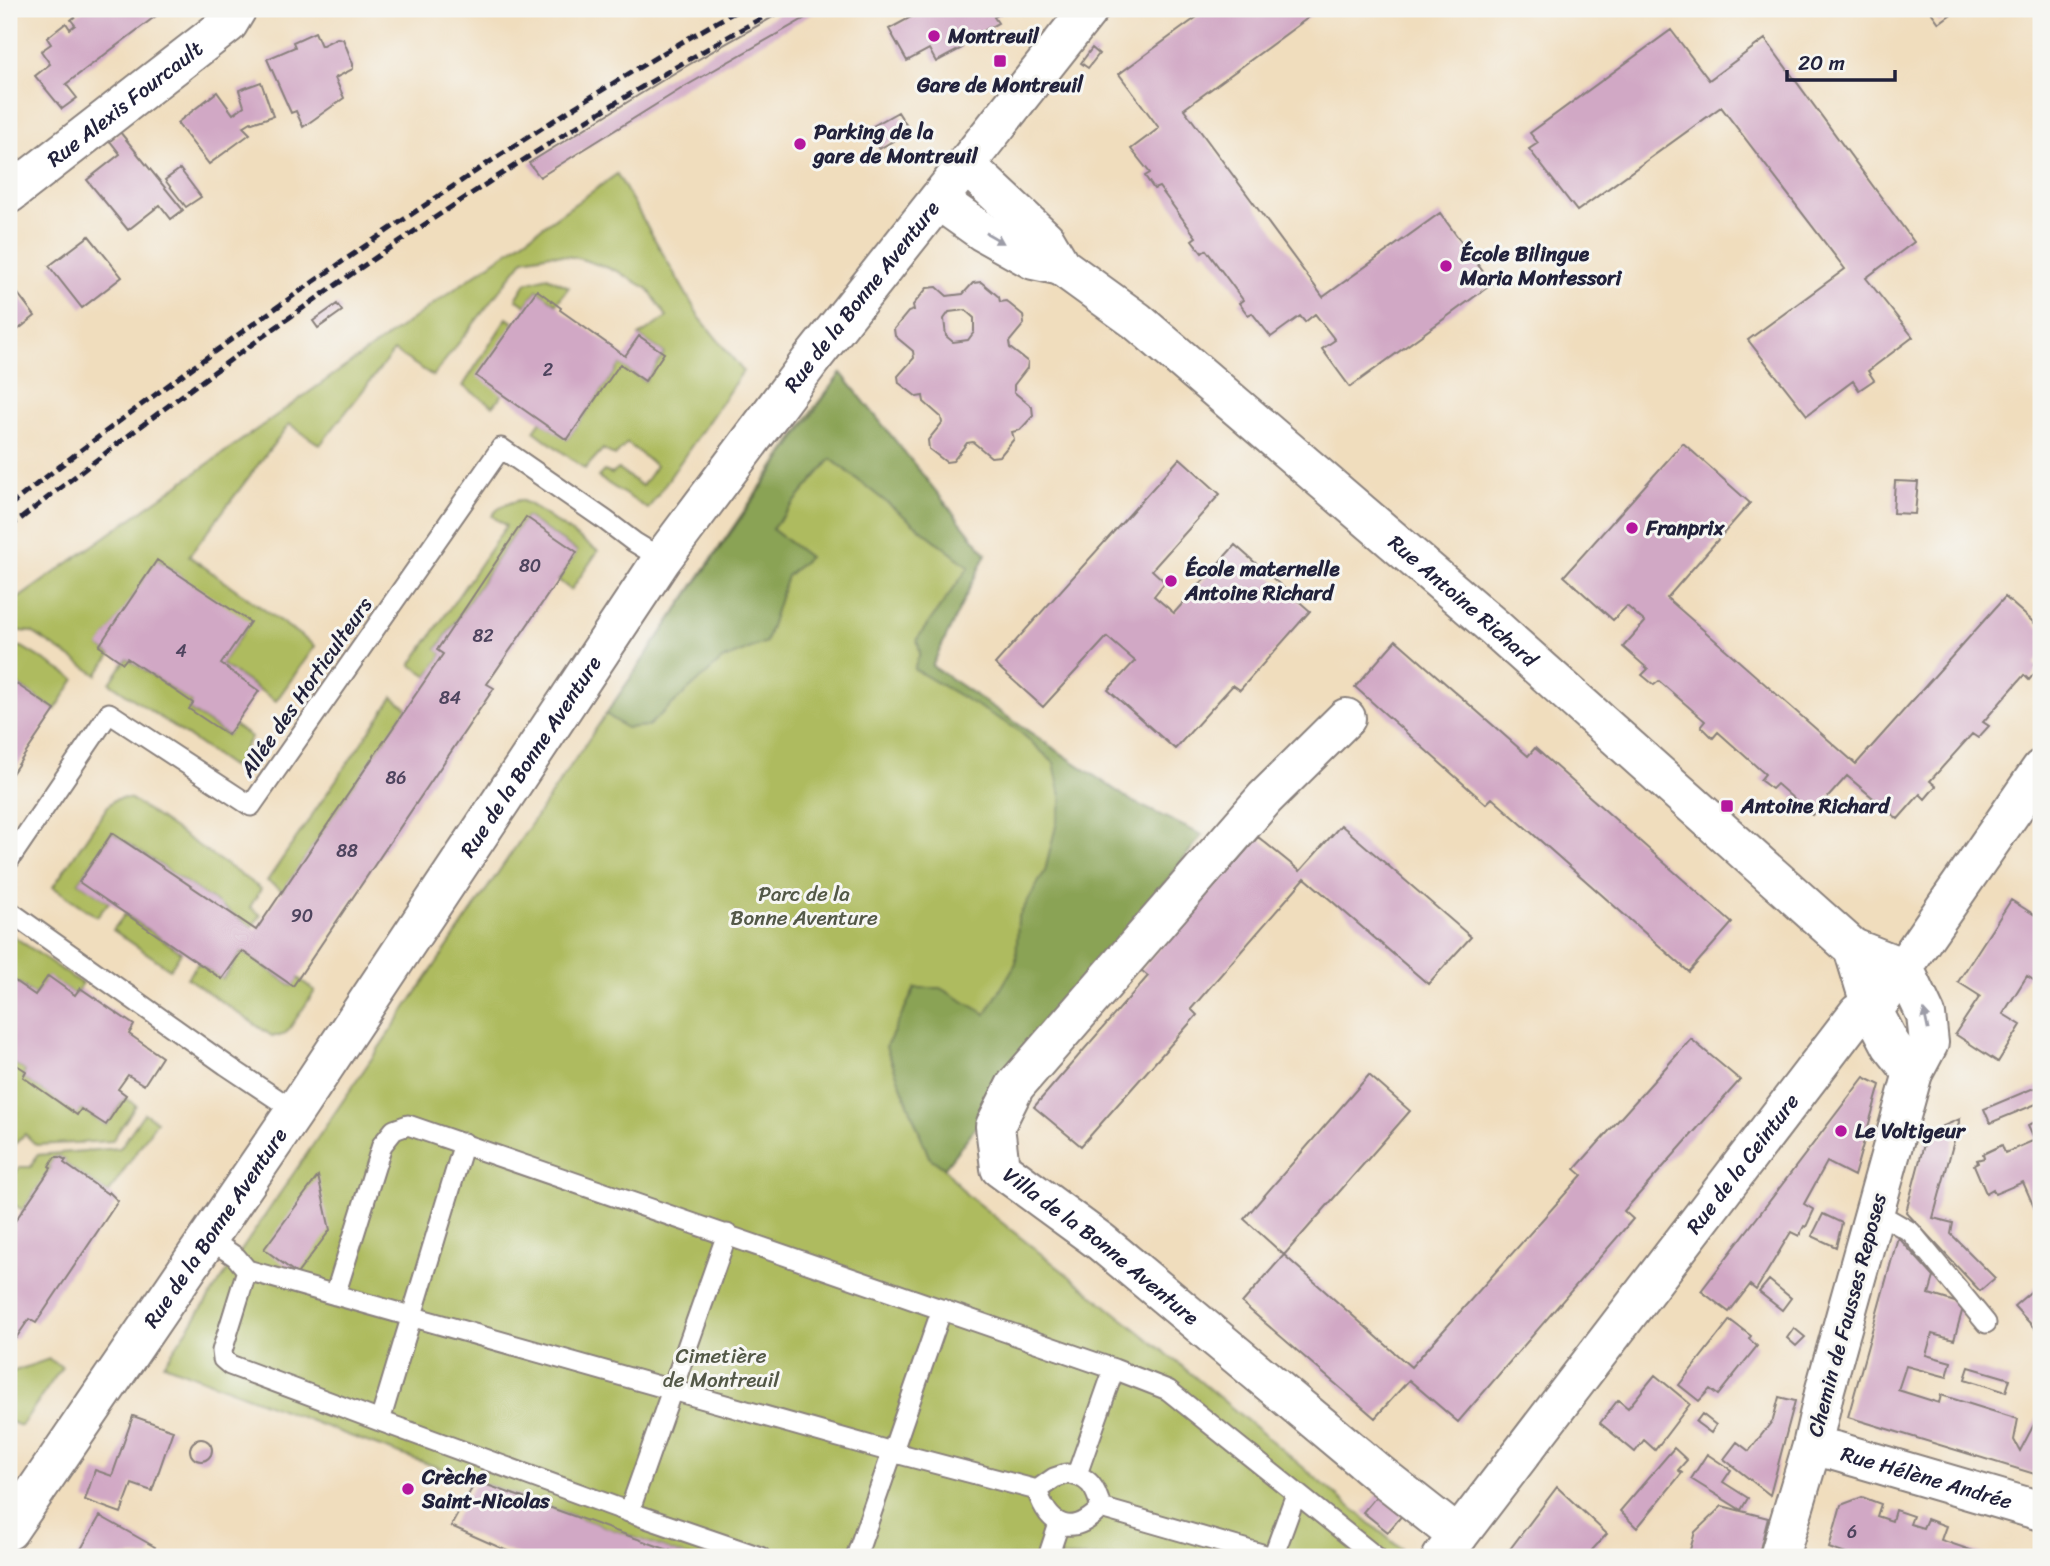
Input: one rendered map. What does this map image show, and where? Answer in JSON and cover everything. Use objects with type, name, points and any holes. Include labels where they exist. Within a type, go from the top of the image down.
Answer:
[{"type":"street","name":"Rue Alexis Fourcault","points":[[9,194],[229,24],[237,9]]},
{"type":"street","name":"Rue de la Bonne Aventure","points":[[9,1530],[20,1491],[208,1238],[662,559],[811,360],[1088,9]]},
{"type":"street","name":"Rue Antoine Richard","points":[[967,165],[1045,239],[1061,266],[1137,321],[1494,627],[1853,948],[1903,968]]},
{"type":"street","name":"Rue Antoine Richard","points":[[939,200],[983,232],[1033,260],[1061,266]]},
{"type":"street","name":"Villa de la Bonne Aventure","points":[[1346,718],[1265,798],[1015,1086],[995,1126],[1000,1168],[1101,1242],[1377,1473],[1450,1547]]},
{"type":"street","name":"Rue de la Ceinture","points":[[1450,1547],[1858,1013],[1881,1000],[2041,769]]},
{"type":"street","points":[[1853,948],[1871,1007],[1891,1045],[1913,1073]]},
{"type":"street","name":"Chemin de Fausses Reposes","points":[[1779,1557],[1812,1446],[1825,1389],[1913,1073],[1929,1043],[1926,1015],[1903,968]]},
{"type":"street","name":"Rue Hélène Andrée","points":[[1812,1446],[2041,1511]]},
{"type":"lane","name":"Allée des Horticulteurs","points":[[9,860],[108,713],[251,806],[501,448],[662,559]]},
{"type":"lane","points":[[9,911],[295,1111]]},
{"type":"lane","points":[[335,1295],[382,1145],[394,1130],[408,1125],[727,1234],[1168,1390],[1376,1557]]},
{"type":"lane","points":[[380,1420],[464,1143]]},
{"type":"lane","points":[[1875,1212],[1911,1232],[1986,1323]]},
{"type":"lane","points":[[629,1512],[727,1234]]},
{"type":"lane","points":[[208,1238],[236,1257],[247,1270],[892,1452],[1037,1490],[1054,1478],[1077,1474],[1094,1488],[1101,1508]]},
{"type":"lane","points":[[247,1270],[222,1352],[223,1359],[230,1365],[629,1512],[760,1557]]},
{"type":"lane","points":[[856,1557],[942,1309]]},
{"type":"lane","points":[[1077,1474],[1114,1369]]},
{"type":"lane","points":[[1037,1490],[1044,1509],[1059,1524],[1083,1522],[1093,1517],[1101,1508]]},
{"type":"lane","points":[[1101,1508],[1273,1557],[1296,1494]]},
{"type":"lane","points":[[1048,1557],[1059,1524]]},
{"type":"green space","points":[[617,174],[700,318],[743,371],[648,509],[598,477],[604,471],[612,474],[618,469],[642,486],[656,466],[627,443],[615,456],[603,449],[585,469],[534,431],[541,421],[567,439],[620,364],[645,381],[664,353],[639,336],[667,317],[648,289],[617,271],[578,258],[551,254],[524,259],[433,376],[394,351],[320,445],[289,424],[189,556],[315,646],[276,701],[221,664],[248,625],[158,560],[100,646],[111,655],[97,675],[32,632],[9,630],[9,605]]},
{"type":"green space","points":[[547,277],[569,287],[556,304],[537,290],[526,306],[516,299],[526,283]]},
{"type":"green space","points":[[507,318],[514,323],[503,394],[493,406],[463,386]]},
{"type":"green space","points":[[841,373],[986,554],[932,666],[1133,802],[1202,835],[944,1168],[966,1194],[1177,1362],[1401,1549],[1395,1557],[688,1557],[350,1436],[164,1364],[816,405]]},
{"type":"green space","points":[[841,373],[986,554],[932,666],[1133,802],[1202,835],[944,1168],[929,1157],[886,1047],[915,988],[940,988],[986,1014],[1016,963],[1018,918],[1045,871],[1062,801],[1054,763],[1018,730],[914,669],[920,653],[917,639],[969,567],[831,459],[772,529],[809,557],[787,576],[766,642],[722,660],[648,726],[626,728],[606,714]]},
{"type":"green space","points":[[520,500],[598,551],[571,590],[558,580],[577,551],[526,517],[437,649],[443,654],[428,676],[411,665],[506,526],[492,516],[501,507]]},
{"type":"green space","points":[[9,646],[22,647],[75,679],[55,710],[9,679]]},
{"type":"green space","points":[[127,658],[193,703],[190,710],[227,735],[234,725],[251,737],[239,758],[248,765],[231,766],[110,683]]},
{"type":"green space","points":[[393,697],[407,708],[283,891],[267,881]]},
{"type":"green space","points":[[121,798],[131,799],[261,889],[250,907],[261,915],[252,927],[112,833],[79,882],[109,902],[97,917],[53,887],[108,806]]},
{"type":"green space","points":[[125,914],[181,952],[170,969],[113,930]]},
{"type":"green space","points":[[9,933],[82,984],[75,995],[48,977],[35,995],[9,977]]},
{"type":"green space","points":[[242,951],[292,986],[298,978],[315,991],[287,1032],[280,1036],[272,1036],[187,978],[198,963],[223,979]]},
{"type":"green space","points":[[9,1060],[26,1071],[23,1077],[77,1114],[81,1109],[106,1125],[125,1098],[136,1105],[112,1141],[36,1145],[25,1134],[9,1150]]},
{"type":"green space","points":[[144,1113],[157,1121],[108,1194],[64,1163],[65,1160],[55,1157],[49,1166],[51,1168],[23,1210],[9,1202],[9,1184],[19,1167],[31,1167],[37,1155],[120,1148]]},
{"type":"green space","points":[[49,1359],[62,1367],[21,1426],[9,1421],[9,1373]]},
{"type":"building","points":[[84,9],[165,9],[66,84],[77,98],[62,109],[35,76],[50,64],[41,51],[51,44],[47,38],[66,23],[70,29],[75,25],[71,20]]},
{"type":"building","points":[[787,9],[821,9],[684,87],[540,177],[529,163],[676,72]]},
{"type":"building","name":"Montreuil","points":[[907,9],[1009,9],[994,17],[998,23],[960,44],[962,48],[936,62],[929,49],[907,61],[889,29],[913,16]]},
{"type":"building","points":[[1208,9],[1320,9],[1184,109],[1323,297],[1440,213],[1492,284],[1350,387],[1322,349],[1335,340],[1315,314],[1305,322],[1300,316],[1271,337],[1252,313],[1248,315],[1239,303],[1243,300],[1206,250],[1202,253],[1192,240],[1196,237],[1159,187],[1154,189],[1145,176],[1150,173],[1131,149],[1159,128],[1119,74]]},
{"type":"building","points":[[1929,9],[1958,9],[1939,23]]},
{"type":"building","points":[[1671,30],[1709,80],[1765,39],[1914,242],[1866,278],[1913,337],[1868,371],[1874,380],[1859,390],[1853,381],[1807,415],[1748,340],[1845,269],[1721,107],[1577,211],[1529,149],[1538,143],[1530,133]]},
{"type":"building","points":[[315,32],[321,46],[337,38],[343,39],[353,69],[335,78],[344,98],[303,127],[296,111],[291,113],[267,59],[295,47],[293,42]]},
{"type":"building","points":[[1092,48],[1099,54],[1088,68],[1081,63]]},
{"type":"building","points":[[261,82],[273,116],[243,127],[250,134],[209,164],[177,123],[217,92],[233,114],[244,106],[239,90]]},
{"type":"building","points":[[898,112],[910,131],[879,149],[868,129]]},
{"type":"building","points":[[120,132],[183,210],[171,219],[160,205],[128,230],[87,180],[120,154],[110,141]]},
{"type":"building","points":[[180,169],[201,197],[186,207],[165,180]]},
{"type":"building","points":[[89,236],[122,277],[82,308],[49,266]]},
{"type":"building","points":[[9,282],[35,316],[9,337]]},
{"type":"building","points":[[981,282],[999,297],[1000,302],[1006,301],[1023,315],[1024,324],[1009,342],[1010,348],[1028,362],[1027,368],[1014,385],[1014,392],[1032,407],[1033,416],[1020,430],[1012,432],[1014,439],[1000,456],[991,457],[973,442],[967,443],[953,461],[946,462],[929,449],[928,440],[942,423],[941,417],[924,402],[923,396],[917,397],[899,383],[898,376],[914,358],[913,351],[895,336],[894,329],[908,312],[914,310],[913,305],[927,288],[937,287],[947,296],[963,294],[973,283]],"holes":[[[965,310],[974,318],[974,332],[968,340],[953,342],[946,336],[944,319],[949,312]]]},
{"type":"building","points":[[537,290],[561,308],[560,310],[625,356],[639,336],[664,353],[645,381],[620,364],[567,440],[476,376]]},
{"type":"building","points":[[337,304],[342,311],[318,328],[313,321]]},
{"type":"building","points":[[1683,443],[1750,503],[1667,598],[1856,764],[2005,597],[2041,629],[2041,656],[2034,664],[2039,668],[2029,680],[2024,675],[1983,722],[1989,726],[1978,738],[1972,734],[1930,781],[1936,786],[1925,799],[1920,794],[1898,819],[1847,776],[1812,815],[1777,784],[1772,789],[1760,780],[1765,774],[1718,732],[1713,738],[1701,726],[1705,721],[1659,681],[1654,685],[1642,675],[1648,669],[1623,647],[1645,622],[1627,606],[1613,620],[1564,576]]},
{"type":"building","points":[[1180,458],[1220,494],[1152,570],[1165,582],[1154,596],[1174,613],[1235,545],[1310,611],[1240,690],[1233,685],[1175,749],[1108,690],[1135,661],[1107,637],[1043,707],[995,664]]},
{"type":"building","points":[[1895,481],[1918,482],[1915,514],[1893,513]]},
{"type":"building","points":[[526,517],[577,552],[487,684],[494,688],[293,986],[242,951],[222,979],[79,882],[112,833],[256,930],[443,654],[437,650]]},
{"type":"building","points":[[157,560],[250,622],[221,664],[259,691],[228,735],[189,709],[193,703],[127,658],[123,663],[99,646]]},
{"type":"building","points":[[1396,640],[1528,756],[1535,748],[1732,923],[1689,972],[1492,798],[1486,804],[1355,687]]},
{"type":"building","points":[[9,679],[55,710],[9,778]]},
{"type":"building","points":[[1341,825],[1471,937],[1428,984],[1305,878],[1191,1009],[1197,1015],[1081,1146],[1034,1107],[1148,976],[1141,970],[1258,837],[1300,871]]},
{"type":"building","points":[[2011,900],[2041,919],[2041,985],[2027,976],[2003,1014],[2021,1025],[1998,1062],[1955,1034],[1980,996],[1958,982]]},
{"type":"building","points":[[48,976],[75,995],[80,988],[134,1025],[129,1034],[162,1057],[144,1085],[128,1075],[118,1089],[126,1095],[106,1125],[81,1109],[77,1115],[23,1077],[26,1071],[9,1060],[9,977],[35,995]]},
{"type":"building","points":[[1691,1039],[1740,1080],[1624,1211],[1633,1219],[1458,1422],[1409,1380],[1375,1418],[1242,1303],[1284,1255],[1411,1367],[1582,1175],[1575,1169]]},
{"type":"building","points":[[1369,1075],[1410,1111],[1284,1255],[1244,1219]]},
{"type":"building","points":[[1864,1077],[1880,1085],[1854,1176],[1827,1162],[1804,1204],[1814,1210],[1806,1227],[1804,1226],[1799,1236],[1791,1232],[1756,1290],[1750,1285],[1729,1312],[1701,1291]]},
{"type":"building","points":[[2041,1085],[2041,1102],[1990,1123],[1984,1109]]},
{"type":"building","points":[[1960,1119],[1933,1218],[1953,1223],[1951,1234],[1995,1278],[1980,1291],[1906,1212],[1927,1133]]},
{"type":"building","points":[[2041,1120],[2041,1223],[2023,1182],[1995,1194],[1993,1189],[1986,1193],[1974,1165],[1978,1163],[1977,1160],[1984,1158],[1983,1154],[2002,1145],[2005,1153],[2035,1140],[2028,1125]]},
{"type":"building","points":[[55,1157],[66,1160],[64,1163],[108,1194],[109,1192],[118,1201],[36,1323],[29,1319],[16,1338],[9,1341],[9,1230],[51,1168],[49,1166]]},
{"type":"building","points":[[318,1176],[330,1230],[297,1274],[264,1249]]},
{"type":"building","points":[[1823,1214],[1842,1223],[1836,1247],[1812,1236]]},
{"type":"building","points":[[1898,1237],[1934,1277],[1929,1294],[1958,1303],[1963,1308],[1954,1340],[1932,1334],[1926,1355],[1951,1362],[1947,1377],[1906,1366],[1898,1390],[1939,1403],[1941,1395],[2018,1419],[2014,1440],[2020,1451],[2041,1411],[2041,1476],[1848,1417]]},
{"type":"building","points":[[1769,1280],[1791,1298],[1782,1310],[1759,1292]]},
{"type":"building","points":[[2041,1283],[2041,1327],[2037,1331],[2014,1306]]},
{"type":"building","points":[[1730,1320],[1751,1336],[1749,1339],[1757,1346],[1718,1395],[1710,1389],[1699,1401],[1679,1385]]},
{"type":"building","points":[[1794,1328],[1805,1337],[1796,1346],[1787,1338]]},
{"type":"building","points":[[1969,1367],[2010,1379],[2006,1392],[1965,1379]]},
{"type":"building","points":[[1655,1375],[1690,1404],[1655,1450],[1644,1440],[1635,1452],[1600,1423],[1618,1400],[1628,1408]]},
{"type":"building","points":[[1779,1397],[1795,1401],[1770,1495],[1724,1459],[1737,1442],[1749,1451],[1773,1420]]},
{"type":"building","points":[[1702,1414],[1716,1425],[1711,1433],[1696,1422]]},
{"type":"building","points":[[133,1416],[173,1430],[152,1491],[132,1484],[121,1513],[85,1500],[95,1470],[112,1476]]},
{"type":"building","points":[[201,1439],[209,1442],[212,1450],[209,1458],[201,1461],[193,1458],[190,1450],[193,1442]]},
{"type":"building","points":[[1674,1448],[1687,1460],[1678,1470],[1682,1473],[1637,1528],[1620,1511]]},
{"type":"building","points":[[1707,1454],[1731,1470],[1723,1482],[1748,1498],[1741,1510],[1691,1479]]},
{"type":"building","points":[[476,1481],[688,1557],[521,1557],[451,1526]]},
{"type":"building","points":[[1557,1487],[1607,1534],[1592,1550],[1599,1557],[1504,1557]]},
{"type":"building","points":[[1379,1493],[1404,1513],[1388,1532],[1363,1512]]},
{"type":"building","points":[[1862,1497],[1881,1504],[1877,1516],[1892,1521],[1895,1510],[1913,1516],[1910,1524],[1923,1528],[1927,1519],[1946,1526],[1941,1540],[1991,1557],[1854,1557],[1829,1548],[1841,1505]]},
{"type":"building","points":[[1722,1506],[1768,1518],[1758,1557],[1688,1557],[1695,1532]]},
{"type":"building","points":[[100,1516],[155,1547],[149,1557],[77,1556]]},
{"type":"railway","points":[[9,506],[186,372],[413,213],[598,93],[740,9]]},
{"type":"railway","points":[[9,528],[193,387],[287,319],[479,188],[677,66],[778,9]]},
{"type":"place","name":"Montreuil","points":[[934,36]]},
{"type":"place","name":"Gare de Montreuil","points":[[1000,61]]},
{"type":"place","name":"Parking de la gare de Montreuil","points":[[800,144]]},
{"type":"place","name":"École Bilingue Maria Montessori","points":[[1446,266]]},
{"type":"place","name":"Franprix","points":[[1632,528]]},
{"type":"place","name":"École maternelle Antoine Richard","points":[[1171,581]]},
{"type":"place","name":"Antoine Richard","points":[[1727,806]]},
{"type":"place","name":"Le Voltigeur","points":[[1841,1131]]},
{"type":"place","name":"Crèche Saint-Nicolas","points":[[408,1489]]},
{"type":"park label","name":"Parc de la Bonne Aventure","points":[[804,906]]},
{"type":"park label","name":"Cimetière de Montreuil","points":[[721,1368]]}]
